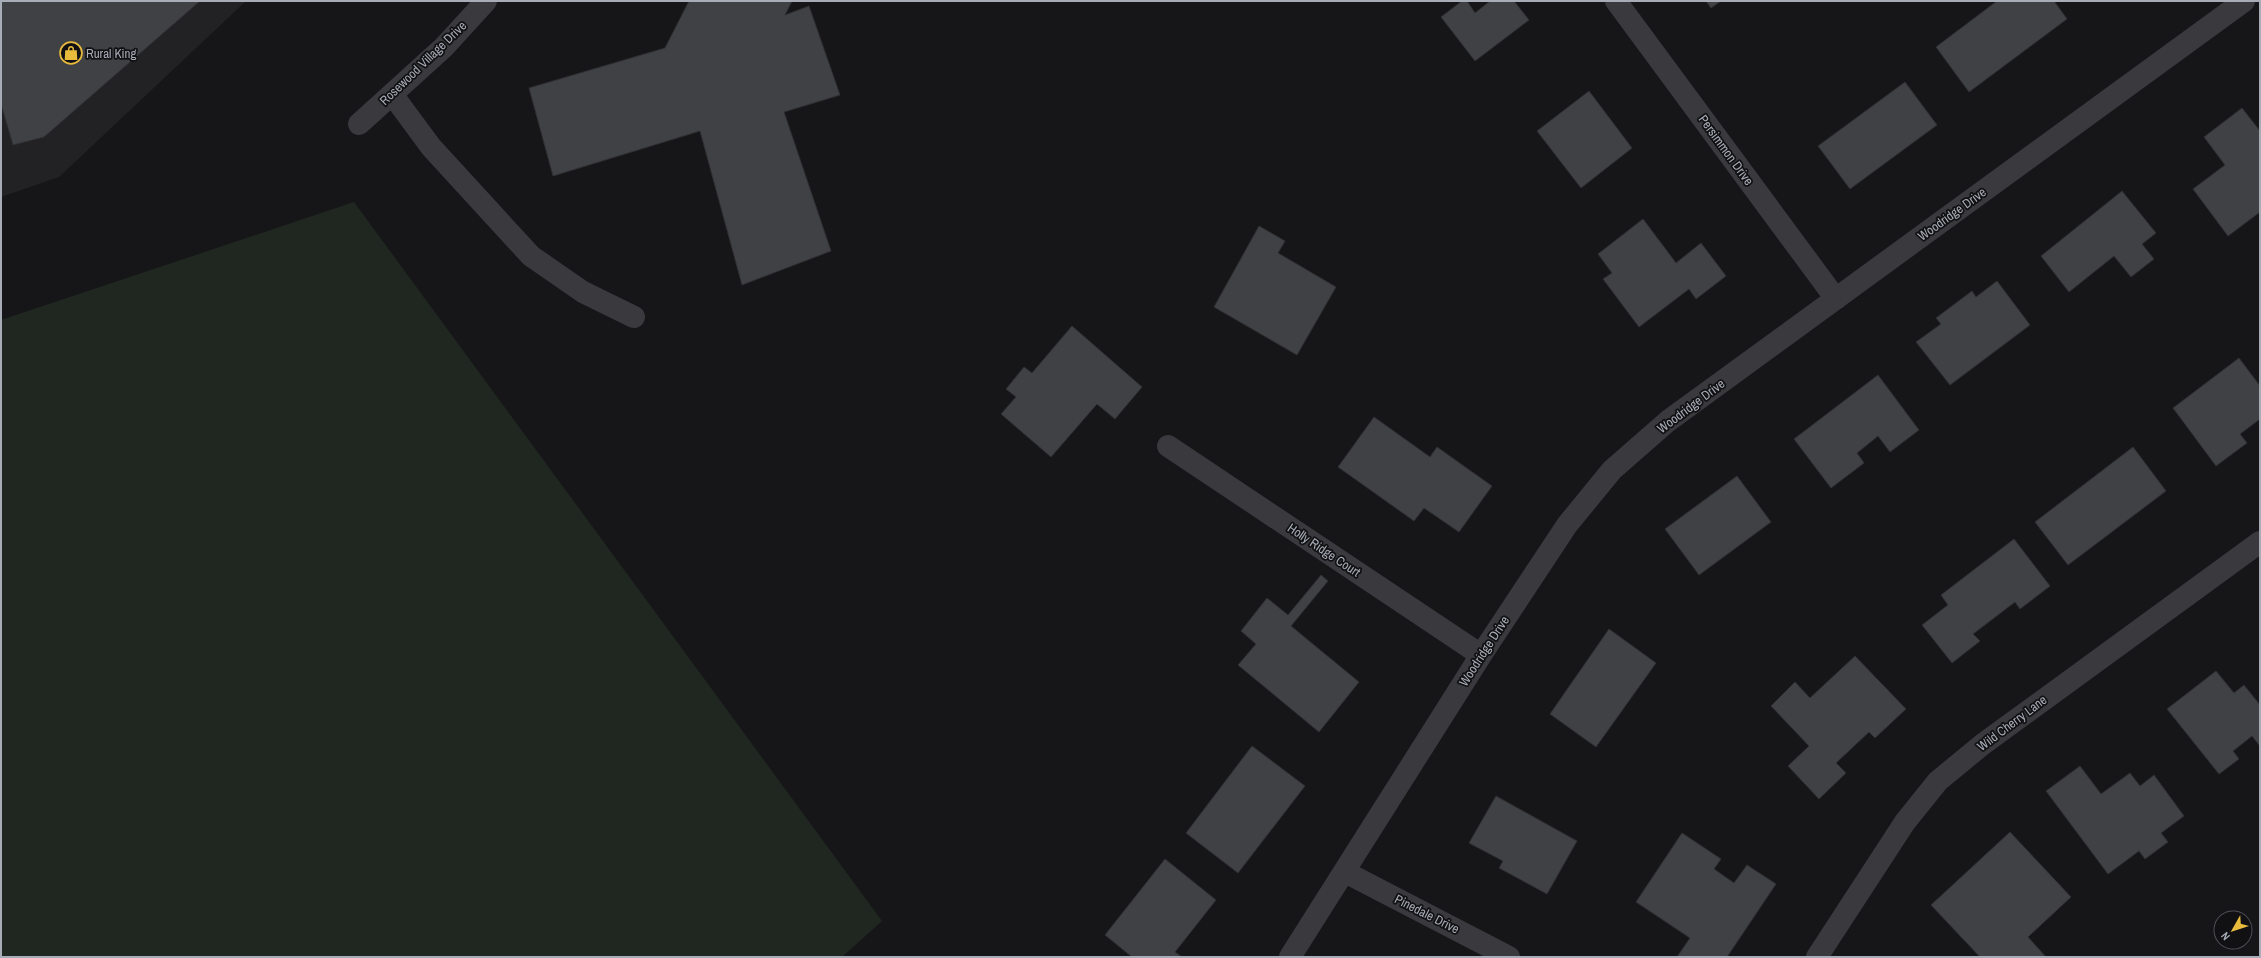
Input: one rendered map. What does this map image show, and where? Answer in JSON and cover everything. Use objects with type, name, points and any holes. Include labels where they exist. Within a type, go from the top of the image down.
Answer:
[{"type":"street","name":"Rosewood Village Drive","points":[[359,124],[444,47],[486,1]]},
{"type":"street","name":"Persimmon Drive","points":[[1616,1],[1836,298]]},
{"type":"street","name":"Woodridge Drive","points":[[1290,957],[1481,655],[1567,525],[1612,470],[1668,421],[2244,1]]},
{"type":"street","points":[[392,94],[431,147],[531,256],[583,292],[634,317]]},
{"type":"street","name":"Holly Ridge Court","points":[[1168,446],[1481,655]]},
{"type":"street","name":"Wild Cherry Lane","points":[[1817,957],[1905,822],[1938,781],[1983,744],[2260,542]]},
{"type":"street","name":"Pinedale Drive","points":[[1345,872],[1509,957]]},
{"type":"shaded area","name":"Rural King","points":[[1,1],[246,1],[59,177],[1,197]]},
{"type":"shaded area","points":[[354,202],[882,921],[842,957],[1,957],[1,320]]},
{"type":"building","name":"Rural King","points":[[1,1],[200,1],[44,137],[13,145],[1,104]]},
{"type":"building","points":[[689,1],[792,1],[785,15],[809,6],[840,95],[784,112],[831,251],[742,285],[700,131],[553,176],[529,88],[665,48]]},
{"type":"building","points":[[1462,1],[1467,1],[1475,13],[1490,1],[1514,1],[1529,20],[1475,61],[1441,17]]},
{"type":"building","points":[[1706,1],[1721,1],[1711,8]]},
{"type":"building","points":[[1997,1],[2054,1],[2067,19],[1969,92],[1936,47]]},
{"type":"building","points":[[1905,82],[1937,125],[1850,189],[1818,146]]},
{"type":"building","points":[[1589,91],[1632,148],[1581,188],[1537,131]]},
{"type":"building","points":[[2242,108],[2260,131],[2260,212],[2228,236],[2193,189],[2225,165],[2204,137]]},
{"type":"building","points":[[2122,191],[2156,233],[2142,244],[2154,259],[2131,277],[2114,256],[2069,292],[2041,256]]},
{"type":"building","points":[[1643,219],[1676,263],[1701,243],[1726,276],[1696,299],[1689,289],[1639,327],[1603,279],[1612,273],[1598,254]]},
{"type":"building","points":[[1259,226],[1285,241],[1278,253],[1336,287],[1297,355],[1214,307]]},
{"type":"building","points":[[1997,281],[2030,325],[1950,385],[1916,342],[1941,324],[1936,318],[1972,291],[1976,297]]},
{"type":"building","points":[[1072,326],[1142,387],[1115,419],[1097,404],[1051,457],[1001,414],[1016,397],[1006,389],[1024,367],[1032,373]]},
{"type":"building","points":[[2239,358],[2260,386],[2260,419],[2240,434],[2247,443],[2216,466],[2173,408]]},
{"type":"building","points":[[1878,375],[1919,430],[1890,452],[1878,436],[1857,453],[1864,463],[1831,488],[1794,439]]},
{"type":"building","points":[[1374,417],[1430,457],[1437,447],[1492,486],[1459,532],[1424,508],[1414,521],[1338,467]]},
{"type":"building","points":[[2133,447],[2166,491],[2068,565],[2035,522]]},
{"type":"building","points":[[1737,476],[1771,522],[1699,575],[1665,529]]},
{"type":"building","points":[[2014,539],[2050,586],[2020,609],[2015,602],[1973,634],[1980,641],[1952,663],[1922,625],[1948,605],[1941,595]]},
{"type":"building","points":[[1321,575],[1328,581],[1291,626],[1359,682],[1319,732],[1238,665],[1256,644],[1241,631],[1267,598],[1288,615]]},
{"type":"building","points":[[1609,629],[1656,663],[1596,747],[1550,714]]},
{"type":"building","points":[[1855,656],[1906,709],[1875,738],[1869,732],[1836,763],[1846,773],[1819,799],[1788,766],[1809,746],[1771,706],[1795,682],[1810,698]]},
{"type":"building","points":[[2216,671],[2234,693],[2244,685],[2260,705],[2260,746],[2252,736],[2233,751],[2239,759],[2219,774],[2167,709]]},
{"type":"building","points":[[1252,746],[1305,786],[1238,873],[1186,833]]},
{"type":"building","points":[[2080,766],[2101,794],[2130,773],[2140,786],[2154,775],[2184,816],[2161,833],[2168,842],[2145,859],[2139,851],[2108,874],[2046,791]]},
{"type":"building","points":[[1496,796],[1577,841],[1547,894],[1499,868],[1503,861],[1469,843]]},
{"type":"building","points":[[2010,832],[2071,897],[2028,937],[2046,957],[1980,957],[1931,905]]},
{"type":"building","points":[[1682,833],[1721,859],[1714,869],[1734,883],[1747,865],[1776,884],[1727,957],[1677,957],[1690,938],[1636,902]]},
{"type":"building","points":[[1165,859],[1216,900],[1175,952],[1182,957],[1132,957],[1105,935]]},
{"type":"place","name":"Rural King","points":[[71,53]]}]
